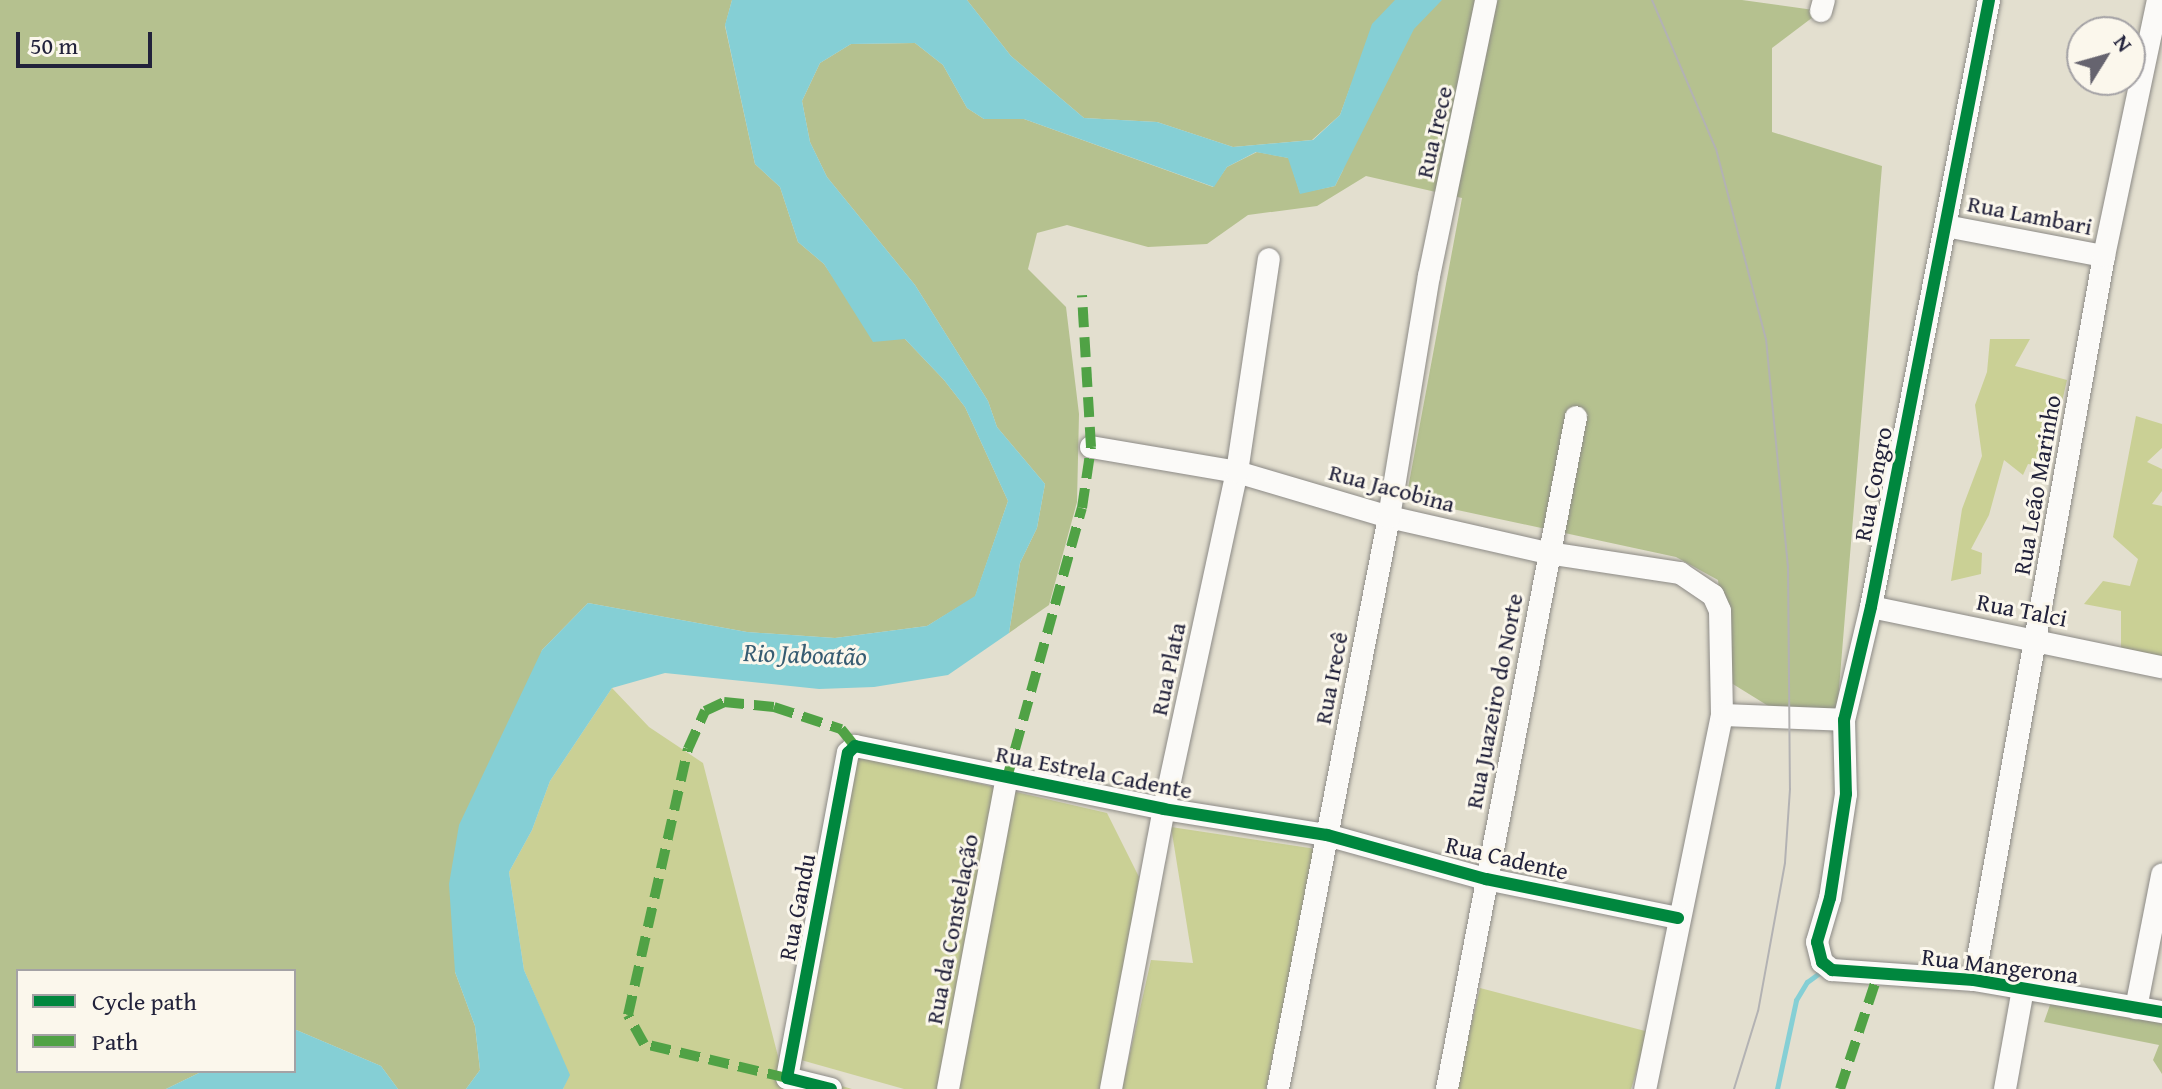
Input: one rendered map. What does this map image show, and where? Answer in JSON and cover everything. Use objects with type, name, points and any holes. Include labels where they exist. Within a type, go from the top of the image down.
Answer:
[{"type":"street","name":"Rua Irece","points":[[1429,276],[1486,0]]},
{"type":"street","name":"Rua Congro","points":[[1832,970],[1822,962],[1817,942],[1830,898],[1846,794],[1844,720],[1871,607],[1989,0]]},
{"type":"street","name":"Rua Leão Marinho","points":[[1974,980],[2104,256],[2158,0]]},
{"type":"street","name":"Rua Lambari","points":[[1946,226],[2104,256]]},
{"type":"street","name":"Rua Plata","points":[[1111,1089],[1164,809],[1237,472],[1269,259]]},
{"type":"street","name":"Rua Irecê","points":[[1278,1089],[1389,517],[1429,276]]},
{"type":"street","name":"Rua Juazeiro do Norte","points":[[1447,1089],[1576,417]]},
{"type":"street","name":"Rua Jacobina","points":[[1091,447],[1237,472],[1389,517],[1548,553],[1680,573],[1700,582],[1720,611],[1722,715]]},
{"type":"street","name":"Rua Talci","points":[[1871,607],[2162,667]]},
{"type":"street","points":[[1645,1089],[1722,715],[1844,720]]},
{"type":"street","name":"Rua Estrela Cadente","points":[[855,746],[1164,809],[1327,835]]},
{"type":"street","name":"Rua Gandu","points":[[831,1089],[787,1078],[848,753],[855,746]]},
{"type":"street","name":"Rua da Constelação","points":[[948,1089],[1007,778]]},
{"type":"street","name":"Rua Cadente","points":[[1327,835],[1486,879],[1678,918]]},
{"type":"street","points":[[2136,1008],[2162,875]]},
{"type":"street","name":"Rua Mangerona","points":[[1832,970],[1974,980],[2162,1012]]},
{"type":"street","points":[[2005,1089],[2023,989]]},
{"type":"green space","points":[[0,0],[732,0],[725,26],[755,164],[780,187],[798,242],[824,264],[847,298],[905,339],[965,407],[1008,501],[975,597],[927,626],[835,638],[747,632],[588,603],[542,650],[455,972],[475,1026],[480,1070],[466,1089],[398,1089],[381,1066],[296,1030],[296,969],[16,969],[16,1073],[199,1073],[166,1089],[0,1089]]},
{"type":"green space","points":[[967,0],[1742,0],[1821,11],[1772,48],[1772,132],[1882,166],[1837,713],[1770,707],[1728,681],[1718,580],[1676,557],[1406,499],[1462,198],[1366,176],[1317,206],[1248,215],[1207,244],[1148,247],[1067,225],[1037,233],[1028,269],[1066,307],[1079,414],[1077,502],[1049,605],[1009,633],[1020,563],[1037,528],[1045,484],[997,427],[988,401],[915,285],[827,177],[810,142],[802,101],[820,63],[851,44],[915,43],[943,65],[967,108],[984,119],[1024,119],[1213,187],[1227,167],[1257,152],[1289,158],[1300,193],[1335,186],[1343,170],[1351,85],[1340,115],[1312,140],[1233,147],[1157,122],[1084,118],[1011,56]]},
{"type":"green space","points":[[1990,339],[2030,339],[2015,366],[2067,380],[2047,467],[2028,464],[2023,475],[2004,460],[1989,515],[1971,549],[1982,553],[1981,574],[1951,581],[1962,509],[1982,456],[1975,405],[1987,372]]},
{"type":"green space","points":[[2136,416],[2162,424],[2162,448],[2147,462],[2162,469],[2162,491],[2152,504],[2162,506],[2162,660],[2121,654],[2121,611],[2084,604],[2103,581],[2130,586],[2138,559],[2113,537]]},
{"type":"green space","points":[[612,688],[649,727],[703,763],[781,1068],[852,1089],[563,1089],[569,1075],[524,970],[509,872],[532,830],[550,781]]},
{"type":"green space","points":[[848,753],[1107,813],[1139,877],[1109,1089],[904,1089],[801,1060]]},
{"type":"green space","points":[[1171,827],[1316,849],[1266,1089],[1122,1089],[1151,960],[1193,963]]},
{"type":"green space","points":[[1480,988],[1649,1032],[1631,1089],[1456,1089]]},
{"type":"green space","points":[[2051,1002],[2162,1015],[2162,1074],[2153,1060],[2159,1045],[2044,1022]]},
{"type":"water","name":"Rio Jaboatão","points":[[732,0],[967,0],[1011,56],[1084,118],[1157,122],[1233,147],[1313,140],[1340,115],[1372,24],[1395,0],[1442,0],[1414,29],[1335,186],[1300,194],[1288,158],[1256,152],[1227,167],[1214,187],[1024,119],[984,119],[967,108],[943,65],[915,43],[851,44],[820,63],[802,101],[810,142],[827,177],[915,285],[988,401],[997,427],[1045,484],[1037,528],[1020,563],[1009,633],[948,675],[874,687],[819,689],[665,673],[612,688],[550,781],[532,830],[509,872],[524,970],[570,1075],[563,1089],[466,1089],[480,1070],[475,1026],[455,972],[449,884],[459,825],[542,650],[588,603],[747,632],[835,638],[927,626],[975,596],[1008,501],[965,407],[905,339],[873,342],[824,264],[798,242],[780,187],[755,164],[725,25]]},
{"type":"water","points":[[296,1030],[381,1066],[398,1089],[166,1089],[199,1073],[296,1073]]},
{"type":"waterway","points":[[1777,1089],[1796,1000],[1807,982],[1822,971]]},
{"type":"tram line","points":[[1652,0],[1716,149],[1766,339],[1788,566],[1790,789],[1785,863],[1758,1011],[1734,1089]]},
{"type":"marked path","points":[[1007,778],[1082,508],[1091,447],[1082,295]]},
{"type":"marked path","points":[[787,1078],[644,1044],[628,1015],[688,749],[705,711],[724,702],[774,707],[841,729],[855,746]]},
{"type":"marked path","points":[[1840,1089],[1878,974]]},
{"type":"cycle path","points":[[1989,0],[1871,607],[1844,720],[1846,794],[1830,898],[1817,942],[1822,962],[1832,970],[1974,980],[2162,1012]]},
{"type":"cycle path","points":[[831,1089],[787,1078],[848,753],[855,746],[1164,809],[1327,835],[1486,879],[1678,918]]}]
